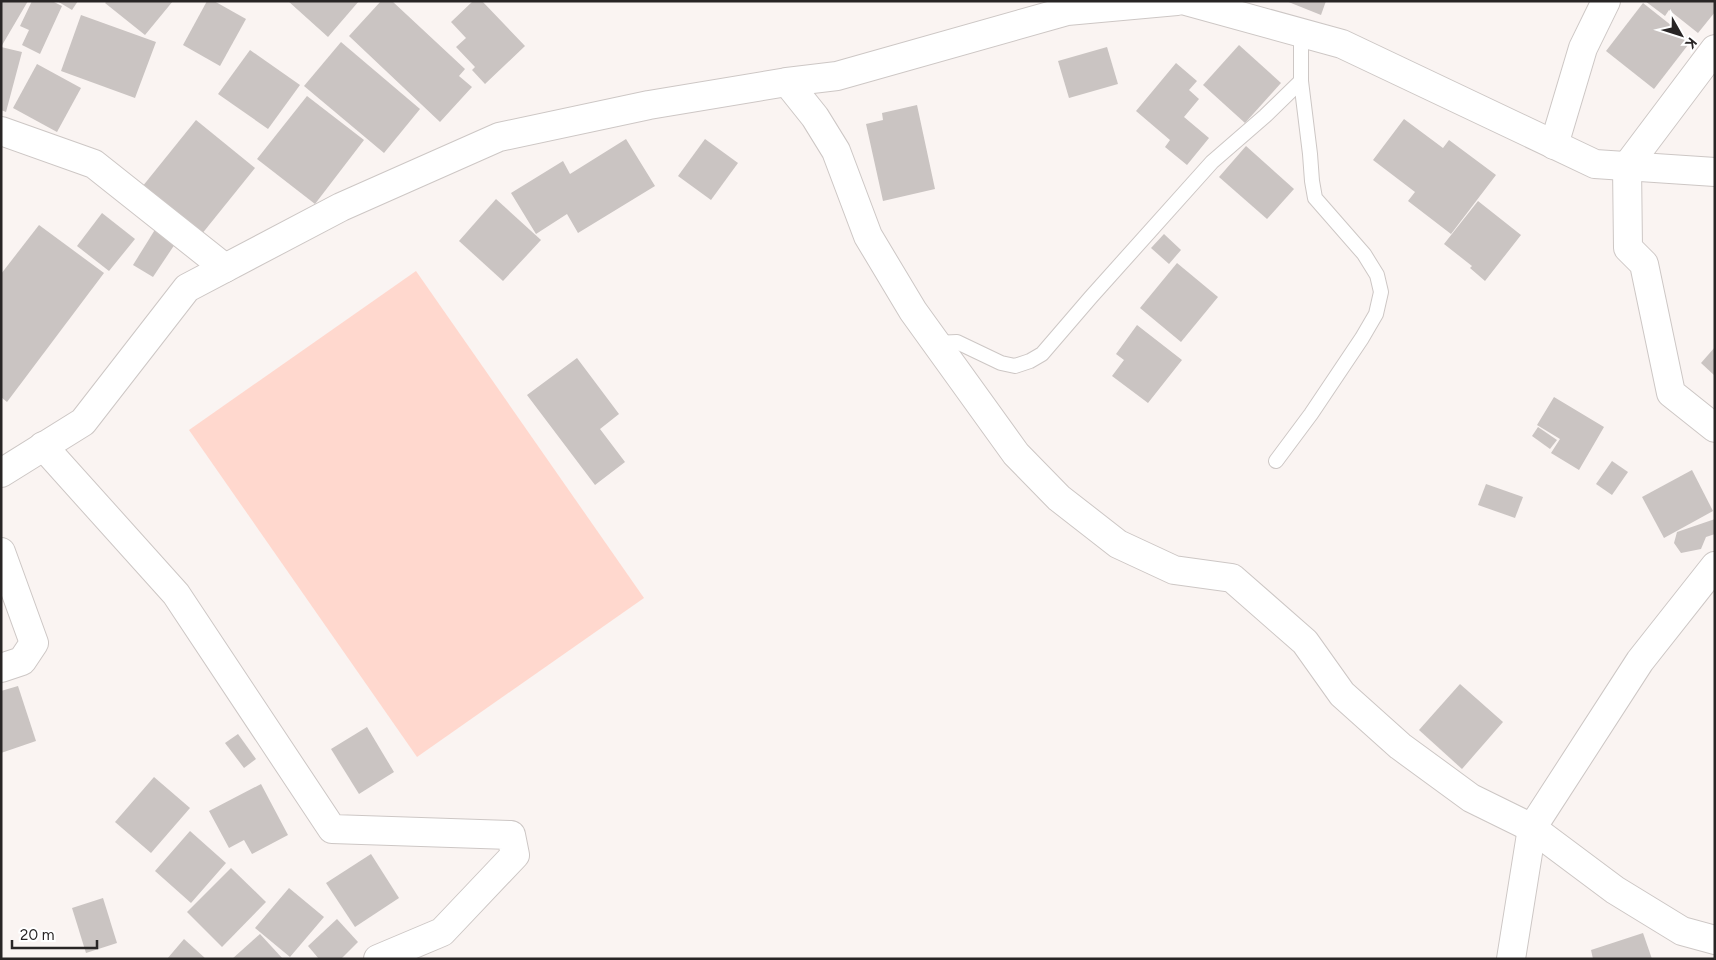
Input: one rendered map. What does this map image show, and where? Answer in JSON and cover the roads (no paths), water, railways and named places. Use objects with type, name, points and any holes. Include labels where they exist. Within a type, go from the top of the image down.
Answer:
[{"type":"street","points":[[1,473],[83,422],[187,288],[341,207],[499,136],[649,105],[787,82],[837,76],[1067,11],[1177,1]]},
{"type":"street","points":[[1186,1],[1342,44],[1595,164],[1715,172]]},
{"type":"street","points":[[1554,145],[1583,48],[1606,1]]},
{"type":"street","points":[[1715,49],[1627,166],[1628,248],[1644,264],[1671,393],[1715,428]]},
{"type":"street","points":[[787,82],[815,117],[836,151],[868,236],[913,311],[1016,454],[1059,498],[1118,544],[1174,570],[1232,578],[1305,642],[1342,694],[1400,746],[1471,798],[1532,828],[1615,890],[1682,931],[1715,940]]},
{"type":"street","points":[[1,131],[94,164],[225,268]]},
{"type":"street","points":[[43,446],[176,594],[332,829],[511,835],[515,855],[442,932],[378,959]]},
{"type":"street","points":[[1,552],[34,643],[22,661],[1,668]]},
{"type":"street","points":[[1511,959],[1532,828],[1640,662],[1715,566]]},
{"type":"lane","points":[[1276,461],[1311,414],[1362,338],[1376,314],[1381,292],[1377,275],[1364,254],[1316,198],[1312,182],[1301,81],[1301,33]]},
{"type":"lane","points":[[936,343],[957,342],[1001,362],[1015,366],[1030,361],[1042,354],[1212,162],[1266,116],[1301,81]]}]
